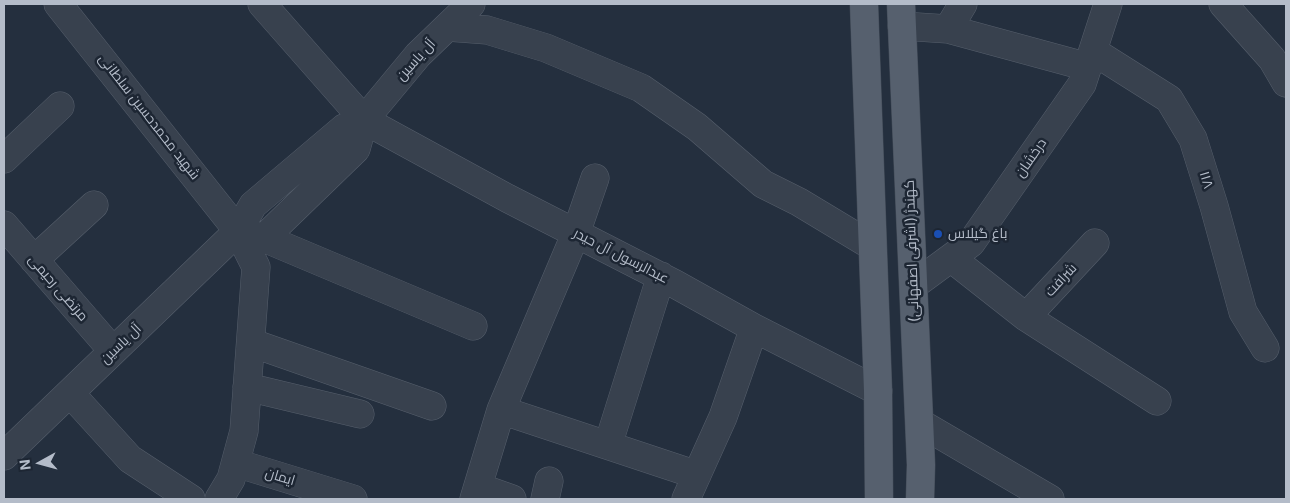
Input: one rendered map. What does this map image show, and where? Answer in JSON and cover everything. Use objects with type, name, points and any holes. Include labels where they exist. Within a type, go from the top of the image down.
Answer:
[{"type":"main road","points":[[864,4],[878,391],[879,499]]},
{"type":"main road","name":"کهندژ (اشرفی اصفهانی)","points":[[898,11],[898,158],[911,214],[922,464],[920,499]]},
{"type":"street","name":"شهید محمدحسین سلطانی","points":[[58,4],[238,231],[256,267],[252,343],[244,431],[231,478],[219,499]]},
{"type":"street","points":[[262,4],[364,120]]},
{"type":"street","name":"آل یاسین","points":[[264,238],[356,149],[364,120],[418,55],[471,4]]},
{"type":"street","points":[[948,29],[963,4]]},
{"type":"street","name":"درخشان","points":[[914,285],[971,243],[1082,84],[1108,4]]},
{"type":"street","points":[[1223,4],[1272,59],[1286,83]]},
{"type":"street","name":"۱۱۸","points":[[898,11],[948,29],[1090,59],[1168,99],[1193,139],[1214,206],[1243,312],[1265,348]]},
{"type":"street","points":[[447,27],[487,30],[546,48],[641,88],[697,127],[763,184],[799,202],[872,246]]},
{"type":"street","points":[[4,160],[60,106]]},
{"type":"street","name":"آل یاسین","points":[[4,456],[238,231],[252,205],[344,128],[364,120]]},
{"type":"street","name":"عبدالرسول آل حیدر","points":[[364,120],[507,198],[661,276],[754,328],[878,391]]},
{"type":"street","points":[[512,499],[476,493],[501,410],[576,233],[595,178]]},
{"type":"street","points":[[34,260],[94,205]]},
{"type":"street","name":"مرتضی رحیمی","points":[[4,225],[113,352]]},
{"type":"street","points":[[238,231],[264,238],[473,326]]},
{"type":"street","name":"شرافت","points":[[1026,317],[1096,243]]},
{"type":"street","points":[[951,258],[1026,317],[1156,401]]},
{"type":"street","points":[[608,446],[661,276]]},
{"type":"street","points":[[686,499],[723,417],[754,328]]},
{"type":"street","points":[[252,343],[432,406]]},
{"type":"street","points":[[247,387],[360,414]]},
{"type":"street","points":[[70,393],[130,459],[191,499]]},
{"type":"street","points":[[501,410],[697,475]]},
{"type":"street","points":[[920,423],[1050,499]]},
{"type":"street","name":"ایمان","points":[[236,463],[353,499]]},
{"type":"place","name":"باغ گیلاس","points":[[938,234]]}]
